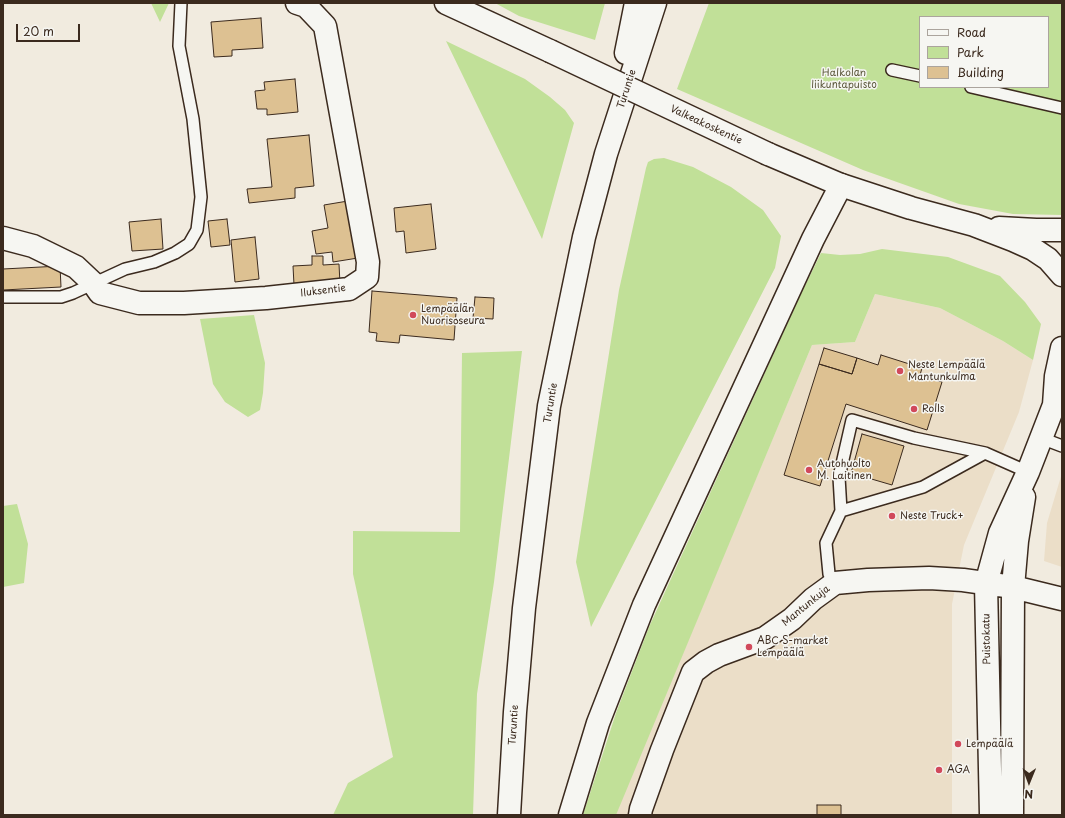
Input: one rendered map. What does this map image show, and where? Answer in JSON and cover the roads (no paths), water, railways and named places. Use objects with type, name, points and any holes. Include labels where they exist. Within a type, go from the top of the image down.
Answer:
[{"type":"street","name":"Iluksentie","points":[[3,238],[33,246],[76,267],[100,292],[138,303],[184,303],[266,298],[349,289],[367,277],[368,262],[325,26],[306,6],[297,3]]},
{"type":"street","name":"Valkeakoskentie","points":[[446,3],[768,154],[841,185],[911,208],[974,225],[1000,234],[1034,249],[1048,259],[1062,275]]},
{"type":"street","points":[[606,154],[636,3]]},
{"type":"street","name":"Turuntie","points":[[509,815],[515,712],[524,608],[549,406],[584,238],[606,154],[655,3]]},
{"type":"street","points":[[570,815],[598,723],[644,605],[813,239],[841,185]]},
{"type":"street","name":"Valkeakoskentie","points":[[974,225],[1036,230],[1062,230]]},
{"type":"street","name":"Puistokatu","points":[[991,815],[986,584],[1000,533],[1028,472],[1040,438],[1058,397],[1056,376],[1062,348]]},
{"type":"street","name":"Puistokatu","points":[[1012,815],[1013,587],[1017,540],[1028,472]]},
{"type":"street","name":"Mantunkuja","points":[[640,815],[662,750],[693,672],[706,662],[765,638],[792,620],[813,599],[835,583],[868,580],[929,578],[963,580],[1013,587],[1062,599]]},
{"type":"lane","points":[[3,297],[60,297],[73,294],[93,283],[125,269],[154,262],[175,253],[189,244],[197,230],[201,197],[193,119],[179,46],[181,3]]},
{"type":"lane","points":[[892,70],[919,76]]},
{"type":"lane","points":[[975,88],[1062,108]]},
{"type":"lane","points":[[835,583],[829,574],[826,543],[841,511],[839,477],[852,420],[914,438],[985,453],[1028,472]]},
{"type":"lane","points":[[1040,438],[1062,446]]},
{"type":"lane","points":[[841,511],[924,487],[985,453]]},
{"type":"place","name":"Lempäälän Nuorisoseura","points":[[413,315]]},
{"type":"place","name":"Neste Lempäälä Mantunkulma","points":[[900,371]]},
{"type":"place","name":"Rolls","points":[[914,409]]},
{"type":"place","name":"Autohuolto M. Laitinen","points":[[809,470]]},
{"type":"place","name":"Neste Truck+","points":[[892,516]]},
{"type":"place","name":"ABC S-market Lempäälä","points":[[749,647]]},
{"type":"place","name":"Lempäälä","points":[[958,744]]},
{"type":"place","name":"AGA","points":[[939,770]]},
{"type":"park label","name":"Halkolan liikuntapuisto","points":[[844,78]]}]
